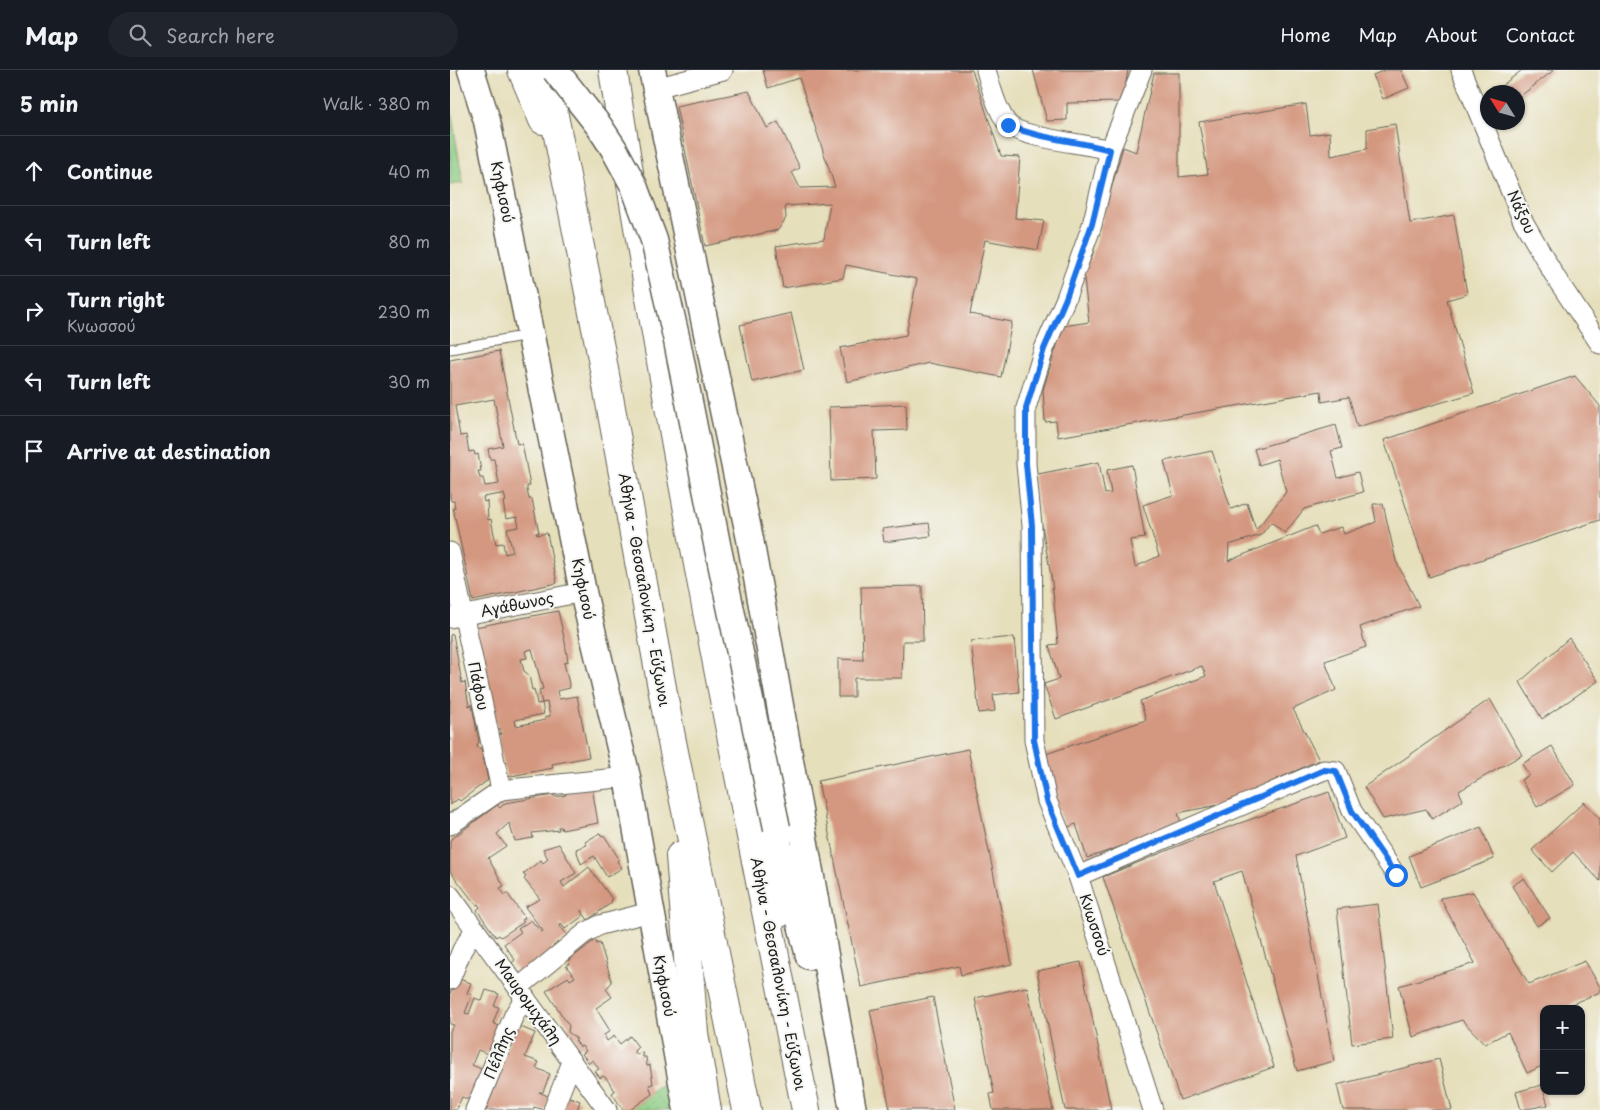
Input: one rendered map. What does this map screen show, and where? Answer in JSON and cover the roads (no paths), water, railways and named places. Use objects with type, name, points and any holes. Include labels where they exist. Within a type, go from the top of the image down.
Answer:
[{"type":"highway","points":[[522,70],[563,168]]},
{"type":"highway","name":"Αθήνα - Θεσσαλονίκη - Εύζωνοι","points":[[545,70],[601,353],[671,737],[747,1110]]},
{"type":"highway","name":"Αθήνα - Θεσσαλονίκη - Εύζωνοι","points":[[615,77],[652,316],[725,709],[806,1110]]},
{"type":"highway","points":[[671,737],[694,1033],[707,1110]]},
{"type":"highway","points":[[777,828],[781,987]]},
{"type":"main road","name":"Κηφισού","points":[[471,70],[487,120],[583,592],[627,777],[687,1110]]},
{"type":"main road","points":[[555,70],[599,126],[614,149],[634,186],[654,240],[677,341],[717,544],[777,828],[847,1110]]},
{"type":"main road","points":[[654,79],[750,539],[853,1110]]},
{"type":"street","points":[[654,79],[723,70]]},
{"type":"street","points":[[986,70],[1008,125],[1026,133],[1089,144],[1110,150]]},
{"type":"street","name":"Κνωσσού","points":[[1142,70],[1110,150],[1092,224],[1066,298],[1044,349],[1026,408],[1026,464],[1032,535],[1034,740],[1047,801],[1078,876],[1153,1110]]},
{"type":"street","name":"Νάξου","points":[[1461,70],[1522,219],[1556,278],[1600,344]]},
{"type":"street","name":"Πάφου","points":[[450,552],[456,617],[501,790]]},
{"type":"street","name":"Αγάθωνος","points":[[456,617],[583,592]]},
{"type":"street","points":[[1078,876],[1324,770],[1336,771],[1352,811],[1396,875]]},
{"type":"street","points":[[450,825],[501,790],[627,777]]},
{"type":"street","name":"Μαυρομιχάλη","points":[[450,895],[607,1110]]},
{"type":"street","name":"Πέλλης","points":[[475,1110],[522,992],[585,933],[600,925],[650,912]]},
{"type":"street","points":[[450,980],[462,950],[475,929]]},
{"type":"street","points":[[553,1110],[572,1062]]},
{"type":"lane","points":[[450,348],[532,334]]}]
